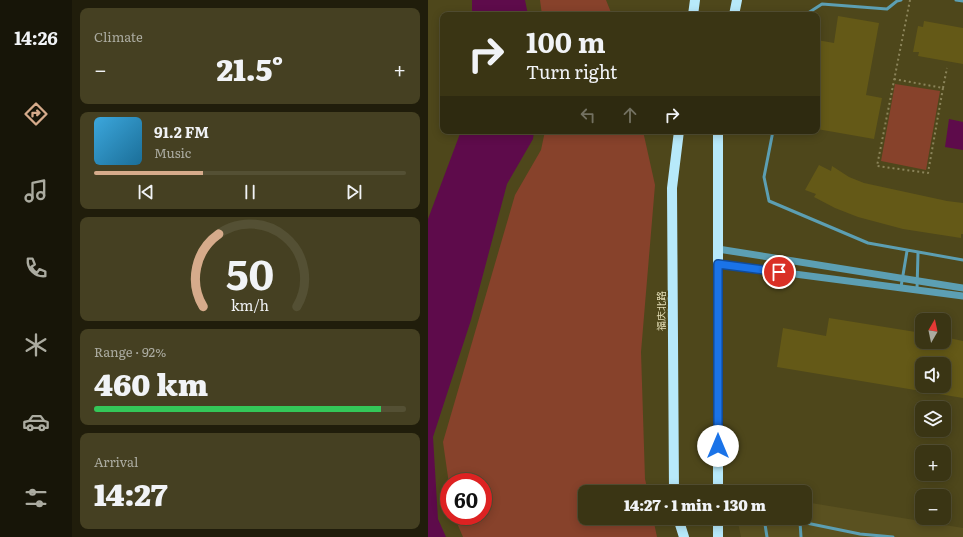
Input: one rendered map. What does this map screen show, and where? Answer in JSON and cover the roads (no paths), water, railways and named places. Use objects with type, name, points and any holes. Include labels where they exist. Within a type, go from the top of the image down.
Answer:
[{"type":"main road","points":[[693,12],[695,0]]},
{"type":"main road","points":[[734,12],[736,0]]},
{"type":"main road","name":"福庆北路","points":[[674,485],[672,188],[679,134]]},
{"type":"main road","points":[[718,134],[718,485]]},
{"type":"main road","points":[[680,525],[684,537]]},
{"type":"main road","points":[[718,525],[718,537]]},
{"type":"street","points":[[718,249],[963,288]]},
{"type":"street","points":[[718,264],[963,296]]},
{"type":"lane","points":[[810,12],[822,4],[887,9],[896,1],[901,0]]},
{"type":"lane","points":[[956,0],[963,1]]},
{"type":"lane","points":[[772,134],[764,177],[769,201],[868,243],[963,260]]},
{"type":"lane","points":[[901,287],[907,251]]},
{"type":"lane","points":[[917,289],[918,253]]},
{"type":"lane","points":[[765,525],[768,537]]},
{"type":"lane","points":[[800,525],[801,537]]},
{"type":"lane","points":[[812,525],[852,533],[893,537]]},
{"type":"lane","points":[[851,537],[852,533]]}]
